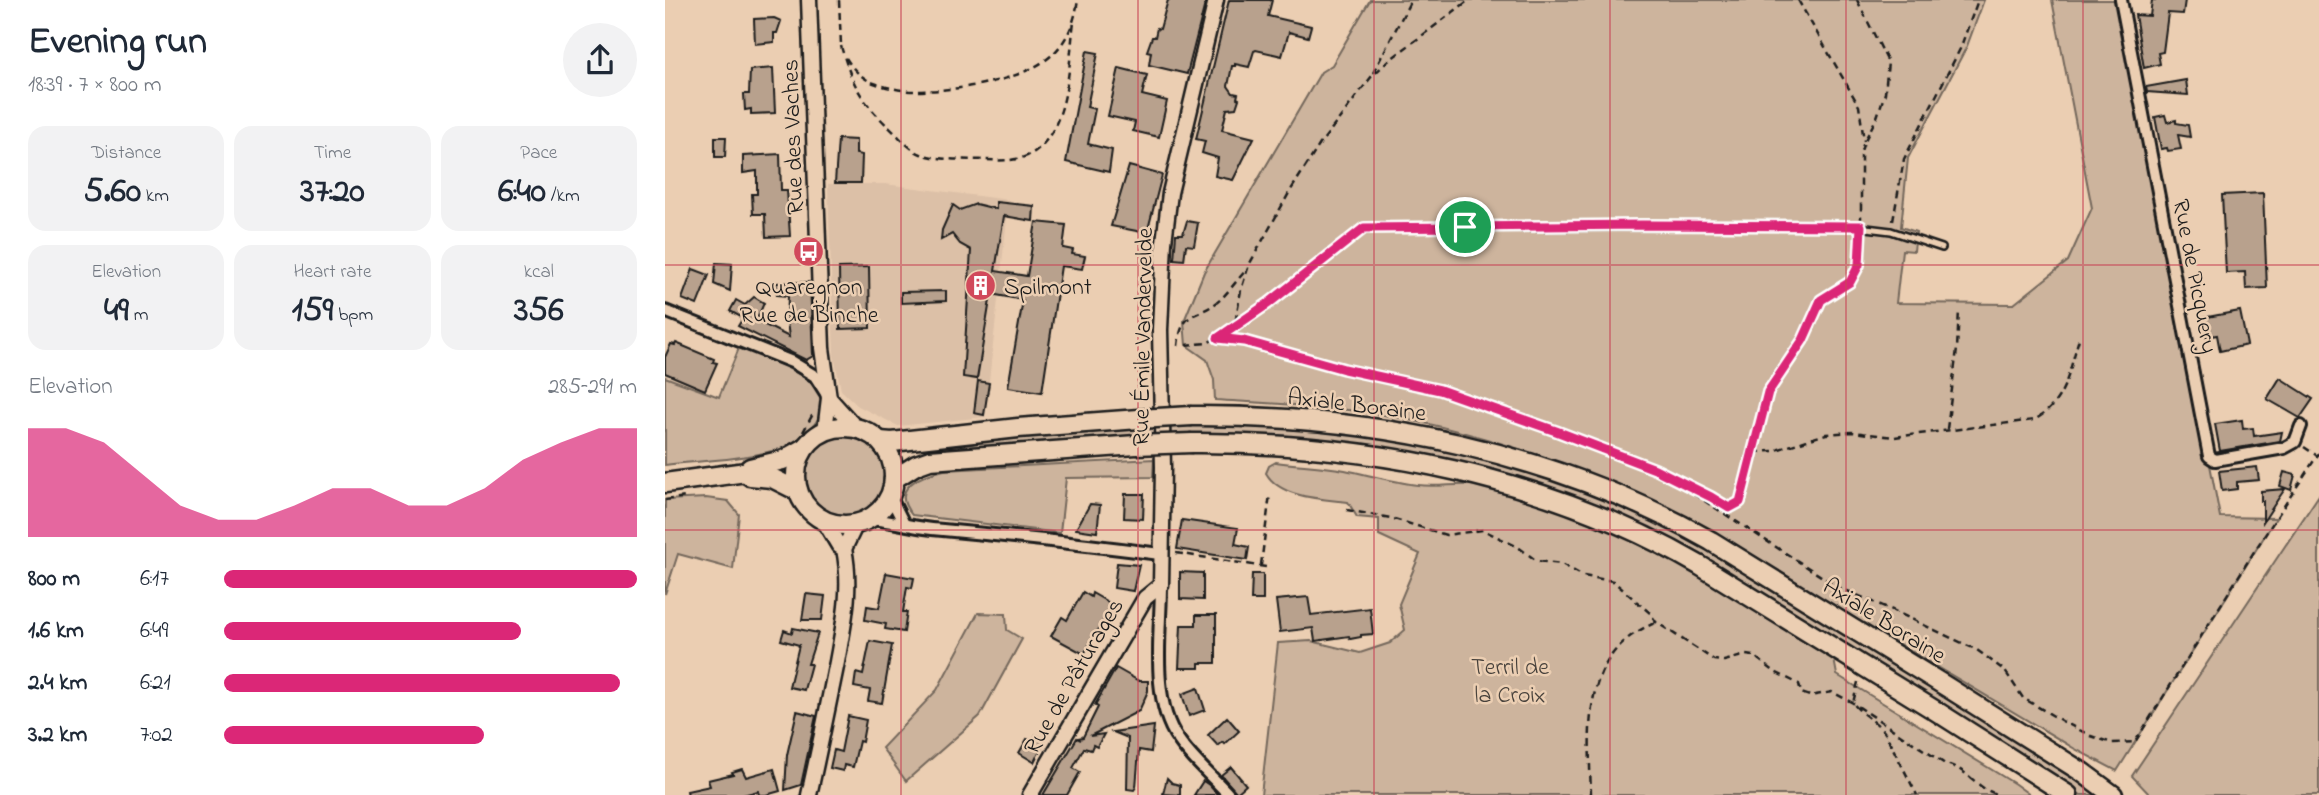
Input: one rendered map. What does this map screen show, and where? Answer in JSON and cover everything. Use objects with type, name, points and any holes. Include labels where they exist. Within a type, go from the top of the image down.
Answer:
[{"type":"main road","name":"Axiale Boraine","points":[[880,442],[1018,428],[1192,416],[1337,423],[1433,438],[1492,451],[1614,494],[1711,541],[2082,772],[2113,795]]},
{"type":"main road","points":[[665,483],[746,472],[751,468],[783,460],[801,442],[825,431],[843,427],[869,433],[880,442],[892,461],[892,488]]},
{"type":"main road","points":[[801,442],[796,469],[797,491],[809,511],[824,521],[842,526],[862,522]]},
{"type":"main road","name":"Axiale Boraine","points":[[862,522],[879,511],[892,488],[916,465],[930,460],[1136,445],[1192,443],[1291,446],[1401,460],[1487,479],[1555,499],[1668,547],[2068,795]]},
{"type":"main road","points":[[746,472],[772,478],[797,491]]},
{"type":"street","name":"Rue des Vaches","points":[[809,0],[822,348],[829,398],[825,431]]},
{"type":"street","name":"Rue Émile Vandervelde","points":[[1161,585],[1163,446],[1160,330],[1164,242],[1170,193],[1216,0]]},
{"type":"street","name":"Rue de Picquery","points":[[2121,0],[2209,456],[2215,460],[2284,448],[2295,442]]},
{"type":"street","points":[[665,311],[792,362],[815,376],[829,398],[856,428]]},
{"type":"street","points":[[2295,442],[2301,426]]},
{"type":"street","points":[[892,488],[898,516],[904,524]]},
{"type":"street","points":[[809,795],[848,600],[844,549],[824,521]]},
{"type":"street","points":[[844,549],[862,522],[904,524],[1160,552]]},
{"type":"street","points":[[1161,585],[1160,695],[1166,718],[1177,738],[1229,795]]},
{"type":"street","name":"Rue de Pâturages","points":[[1030,795],[1145,598],[1161,585]]},
{"type":"lane","points":[[1364,228],[1861,226],[1891,231],[1942,248]]},
{"type":"path","points":[[839,0],[841,46],[854,85],[870,110],[919,153],[942,159],[1013,161],[1027,156],[1041,146],[1059,118],[1078,0]]},
{"type":"path","points":[[1244,341],[1234,329],[1249,265],[1320,144],[1371,76],[1411,0]]},
{"type":"path","points":[[1371,76],[1469,0]]},
{"type":"path","points":[[1798,0],[1859,106],[1864,142]]},
{"type":"path","points":[[1218,338],[1244,341],[1344,369],[1440,390],[1655,469],[1729,508],[1740,502],[1768,392],[1803,340],[1821,300],[1850,282],[1859,265],[1861,152],[1885,93],[1888,62],[1857,0]]},
{"type":"path","points":[[1891,231],[1904,159],[1960,49],[1978,0]]},
{"type":"path","points":[[841,46],[848,61],[871,83],[919,92],[968,86],[1014,76],[1032,68],[1058,49],[1075,21]]},
{"type":"path","points":[[1186,345],[1207,343],[1234,329],[1364,228]]},
{"type":"path","points":[[1178,346],[1179,330],[1184,321],[1219,301],[1249,265]]},
{"type":"path","points":[[1947,429],[1959,310]]},
{"type":"path","points":[[1754,452],[1773,451],[1826,434],[1852,432],[1894,437],[2034,419],[2045,414],[2057,401],[2079,338]]},
{"type":"path","points":[[801,442],[816,408]]},
{"type":"path","points":[[1655,469],[1837,587],[1977,650],[2005,671],[2024,698],[2091,736],[2112,743],[2135,742],[2318,454],[2295,442]]},
{"type":"path","points":[[1261,565],[1271,494]]},
{"type":"path","points":[[1347,510],[1391,518],[1446,535],[1483,530],[1518,547],[1537,561],[1562,564],[1583,576],[1613,581],[1650,613],[1656,622],[1714,660],[1754,656],[1775,672],[1799,684],[1801,693],[1810,696],[1832,692],[1945,764],[1967,773],[1985,790],[1998,795]]},
{"type":"path","points":[[1160,552],[1266,567]]},
{"type":"path","points":[[1591,795],[1589,731],[1596,682],[1608,658],[1622,644],[1656,622]]},
{"type":"path","points":[[1853,703],[1859,683],[1854,660]]},
{"type":"path","points":[[1853,703],[1885,733],[1917,795]]},
{"type":"shaded area","points":[[828,184],[885,184],[1009,200],[985,417],[898,426],[858,406],[841,390],[834,356]]},
{"type":"green space","points":[[1370,0],[1984,0],[1967,46],[1908,158],[1901,227],[1916,232],[1914,251],[1902,250],[1896,303],[2014,304],[2068,261],[2092,208],[2052,0],[2121,0],[2220,517],[2276,518],[2117,771],[2075,749],[1704,528],[1632,490],[1548,458],[1425,423],[1345,410],[1215,400],[1214,380],[1207,360],[1186,345],[1184,321],[1204,272],[1321,72],[1332,65]]},
{"type":"green space","points":[[739,348],[782,365],[811,383],[820,395],[822,407],[816,422],[809,432],[788,447],[719,460],[665,465],[665,377],[719,397]]},
{"type":"green space","points":[[1209,423],[1343,430],[1482,457],[1577,487],[1648,516],[1711,549],[2101,795],[2081,795],[1626,520],[1341,443],[1270,436],[1179,435],[966,452],[939,450],[980,442],[1145,426]]},
{"type":"green space","points":[[845,435],[861,438],[874,447],[883,460],[886,476],[883,492],[874,505],[861,514],[845,517],[829,514],[816,505],[807,492],[804,476],[807,460],[816,447],[829,438]]},
{"type":"green space","points":[[1154,459],[1153,477],[1066,478],[1060,533],[912,515],[904,497],[906,490],[918,479],[944,470]]},
{"type":"green space","name":"Terril de la Croix","points":[[1276,462],[1345,470],[1418,485],[1482,486],[1576,514],[1666,555],[1752,605],[1834,659],[1837,675],[2030,795],[1261,795],[1278,643],[1311,641],[1360,653],[1390,643],[1405,630],[1399,604],[1420,554],[1379,535],[1379,519],[1357,517],[1348,502],[1303,496],[1281,488],[1266,473],[1269,466]]},
{"type":"green space","points":[[2319,495],[2319,795],[2150,795],[2132,776]]},
{"type":"green space","points":[[706,498],[728,501],[739,514],[733,569],[678,554],[665,594],[665,500]]},
{"type":"green space","points":[[978,613],[1006,614],[1007,630],[1022,639],[980,716],[906,781],[882,748],[937,690]]},
{"type":"building","points":[[1168,0],[1206,0],[1187,74],[1149,65],[1151,52],[1147,51],[1157,28],[1160,29]]},
{"type":"building","points":[[1229,0],[1272,0],[1268,16],[1311,26],[1308,37],[1289,32],[1282,56],[1256,50],[1249,67],[1235,64],[1232,66],[1228,86],[1233,93],[1238,94],[1239,99],[1236,108],[1227,109],[1222,130],[1254,138],[1233,180],[1215,176],[1218,158],[1202,153],[1205,141],[1196,139]]},
{"type":"building","points":[[2152,0],[2185,0],[2183,14],[2168,13],[2163,52],[2158,53],[2160,64],[2144,68],[2135,15],[2150,16]]},
{"type":"building","points":[[774,18],[781,21],[777,33],[774,33],[774,42],[755,44],[754,19]]},
{"type":"building","points":[[1087,51],[1098,53],[1087,107],[1095,109],[1088,144],[1112,150],[1109,172],[1066,162]]},
{"type":"building","points":[[773,68],[775,113],[751,114],[751,109],[745,110],[744,94],[749,94],[750,70]]},
{"type":"building","points":[[1119,68],[1147,75],[1142,95],[1167,101],[1159,137],[1133,131],[1135,122],[1108,116]]},
{"type":"building","points":[[2186,80],[2188,95],[2147,92],[2146,87]]},
{"type":"building","points":[[2165,115],[2167,122],[2176,120],[2176,123],[2188,125],[2190,137],[2178,135],[2181,149],[2161,149],[2155,117]]},
{"type":"building","points":[[715,137],[726,137],[725,157],[715,157]]},
{"type":"building","points":[[838,139],[856,140],[856,154],[862,155],[861,183],[835,183]]},
{"type":"building","points":[[780,154],[781,190],[787,190],[790,236],[766,237],[765,214],[753,214],[752,194],[757,194],[757,171],[743,173],[743,156]]},
{"type":"building","points":[[1129,166],[1162,175],[1147,233],[1111,226]]},
{"type":"building","points":[[2263,193],[2267,288],[2246,289],[2245,272],[2226,273],[2222,195]]},
{"type":"building","points":[[996,202],[1034,206],[1033,221],[1004,216],[995,271],[1027,276],[1036,222],[1066,225],[1063,248],[1073,250],[1072,254],[1085,256],[1082,269],[1061,266],[1042,392],[1008,387],[1023,300],[991,294],[977,379],[963,377],[971,250],[960,244],[952,234],[941,240],[942,230],[953,205],[960,210],[976,204],[996,209]]},
{"type":"building","points":[[1187,221],[1198,223],[1194,246],[1186,245],[1184,260],[1174,259],[1176,234],[1183,234]]},
{"type":"building","points":[[716,263],[732,264],[730,291],[714,284]]},
{"type":"building","points":[[869,267],[870,328],[840,329],[839,268]]},
{"type":"building","points":[[693,269],[709,275],[697,305],[682,299]]},
{"type":"building","points":[[810,282],[813,356],[806,360],[738,326],[743,318],[730,311],[736,300],[745,305],[754,297],[764,303],[758,317],[761,319],[759,322],[789,337],[788,296],[777,295],[776,283]]},
{"type":"building","name":"Spilmont","points":[[946,291],[946,301],[901,303],[901,292]]},
{"type":"building","points":[[2240,311],[2247,345],[2220,351],[2217,335],[2206,337],[2202,318]]},
{"type":"building","points":[[676,343],[714,359],[713,362],[717,363],[705,390],[665,373],[665,357],[671,344]]},
{"type":"building","points":[[2280,378],[2313,399],[2300,418],[2267,399]]},
{"type":"building","points":[[978,381],[989,383],[984,415],[974,413]]},
{"type":"building","points":[[2242,420],[2243,429],[2253,428],[2254,436],[2282,432],[2280,441],[2220,451],[2215,424]]},
{"type":"building","points":[[2257,467],[2259,480],[2237,482],[2237,489],[2222,491],[2219,471]]},
{"type":"building","points":[[2284,472],[2295,475],[2291,490],[2280,486]]},
{"type":"building","points":[[2285,489],[2263,522],[2261,491]]},
{"type":"building","points":[[1125,494],[1144,494],[1143,519],[1124,518]]},
{"type":"building","points":[[1090,504],[1100,505],[1097,532],[1076,529]]},
{"type":"building","points":[[1182,520],[1238,528],[1235,544],[1249,547],[1247,560],[1177,549]]},
{"type":"building","points":[[1117,563],[1139,565],[1133,591],[1114,588]]},
{"type":"building","points":[[1180,572],[1203,573],[1203,600],[1180,599]]},
{"type":"building","points":[[886,573],[914,578],[912,588],[907,587],[903,612],[907,612],[904,632],[885,629],[886,624],[865,620],[867,606],[879,608]]},
{"type":"building","points":[[1252,574],[1263,574],[1263,600],[1251,600]]},
{"type":"building","points":[[1083,592],[1091,597],[1092,593],[1113,605],[1084,654],[1051,636],[1062,617],[1067,620]]},
{"type":"building","points":[[806,594],[825,596],[822,620],[802,620]]},
{"type":"building","points":[[1308,597],[1311,615],[1370,608],[1373,634],[1350,639],[1349,636],[1315,641],[1313,628],[1280,632],[1276,600]]},
{"type":"building","points":[[1196,615],[1216,615],[1216,663],[1199,663],[1199,668],[1179,668],[1181,625],[1196,625]]},
{"type":"building","points":[[793,628],[818,633],[808,664],[811,664],[804,690],[789,687],[799,645],[781,640],[784,630],[792,633]]},
{"type":"building","points":[[870,641],[892,645],[882,703],[868,701],[870,690],[854,687],[856,673],[863,675]]},
{"type":"building","points":[[1116,668],[1139,681],[1148,681],[1148,691],[1139,711],[1090,736],[1104,734],[1097,747],[1093,745],[1091,750],[1084,748],[1073,768],[1080,772],[1067,795],[1043,795],[1077,738],[1081,740],[1078,738],[1083,737],[1098,707],[1095,705]]},
{"type":"building","points":[[1198,688],[1205,710],[1189,716],[1182,694]]},
{"type":"building","points":[[797,711],[816,716],[801,785],[785,790],[787,755]]},
{"type":"building","points":[[848,716],[866,720],[853,767],[844,765],[843,771],[830,768],[834,750],[841,752]]},
{"type":"building","points":[[1227,717],[1239,731],[1225,744],[1223,742],[1218,746],[1208,735]]},
{"type":"building","points":[[1154,726],[1151,752],[1139,750],[1136,787],[1134,790],[1127,789],[1128,738],[1113,732]]},
{"type":"building","points":[[1036,735],[1045,740],[1034,762],[1019,753],[1027,739],[1032,741]]},
{"type":"building","points":[[1231,767],[1246,785],[1237,793],[1221,775]]},
{"type":"building","points":[[742,769],[746,777],[774,769],[780,791],[766,795],[759,795],[758,791],[743,795],[688,795],[687,791],[710,786],[708,780]]},
{"type":"building","points":[[1167,778],[1180,785],[1180,795],[1163,794]]},
{"type":"building","points":[[1203,781],[1209,785],[1218,795],[1194,795]]},
{"type":"place","name":"Quaregnon Rue de Binche","points":[[809,252]]},
{"type":"place","name":"Spilmont","points":[[981,286]]},
{"type":"route","points":[[1861,226],[1859,265],[1850,282],[1821,300],[1803,340],[1768,392],[1740,502],[1729,508],[1655,469],[1440,390],[1344,369],[1244,341],[1218,338],[1269,303],[1364,228],[1465,227],[1861,226]]}]
